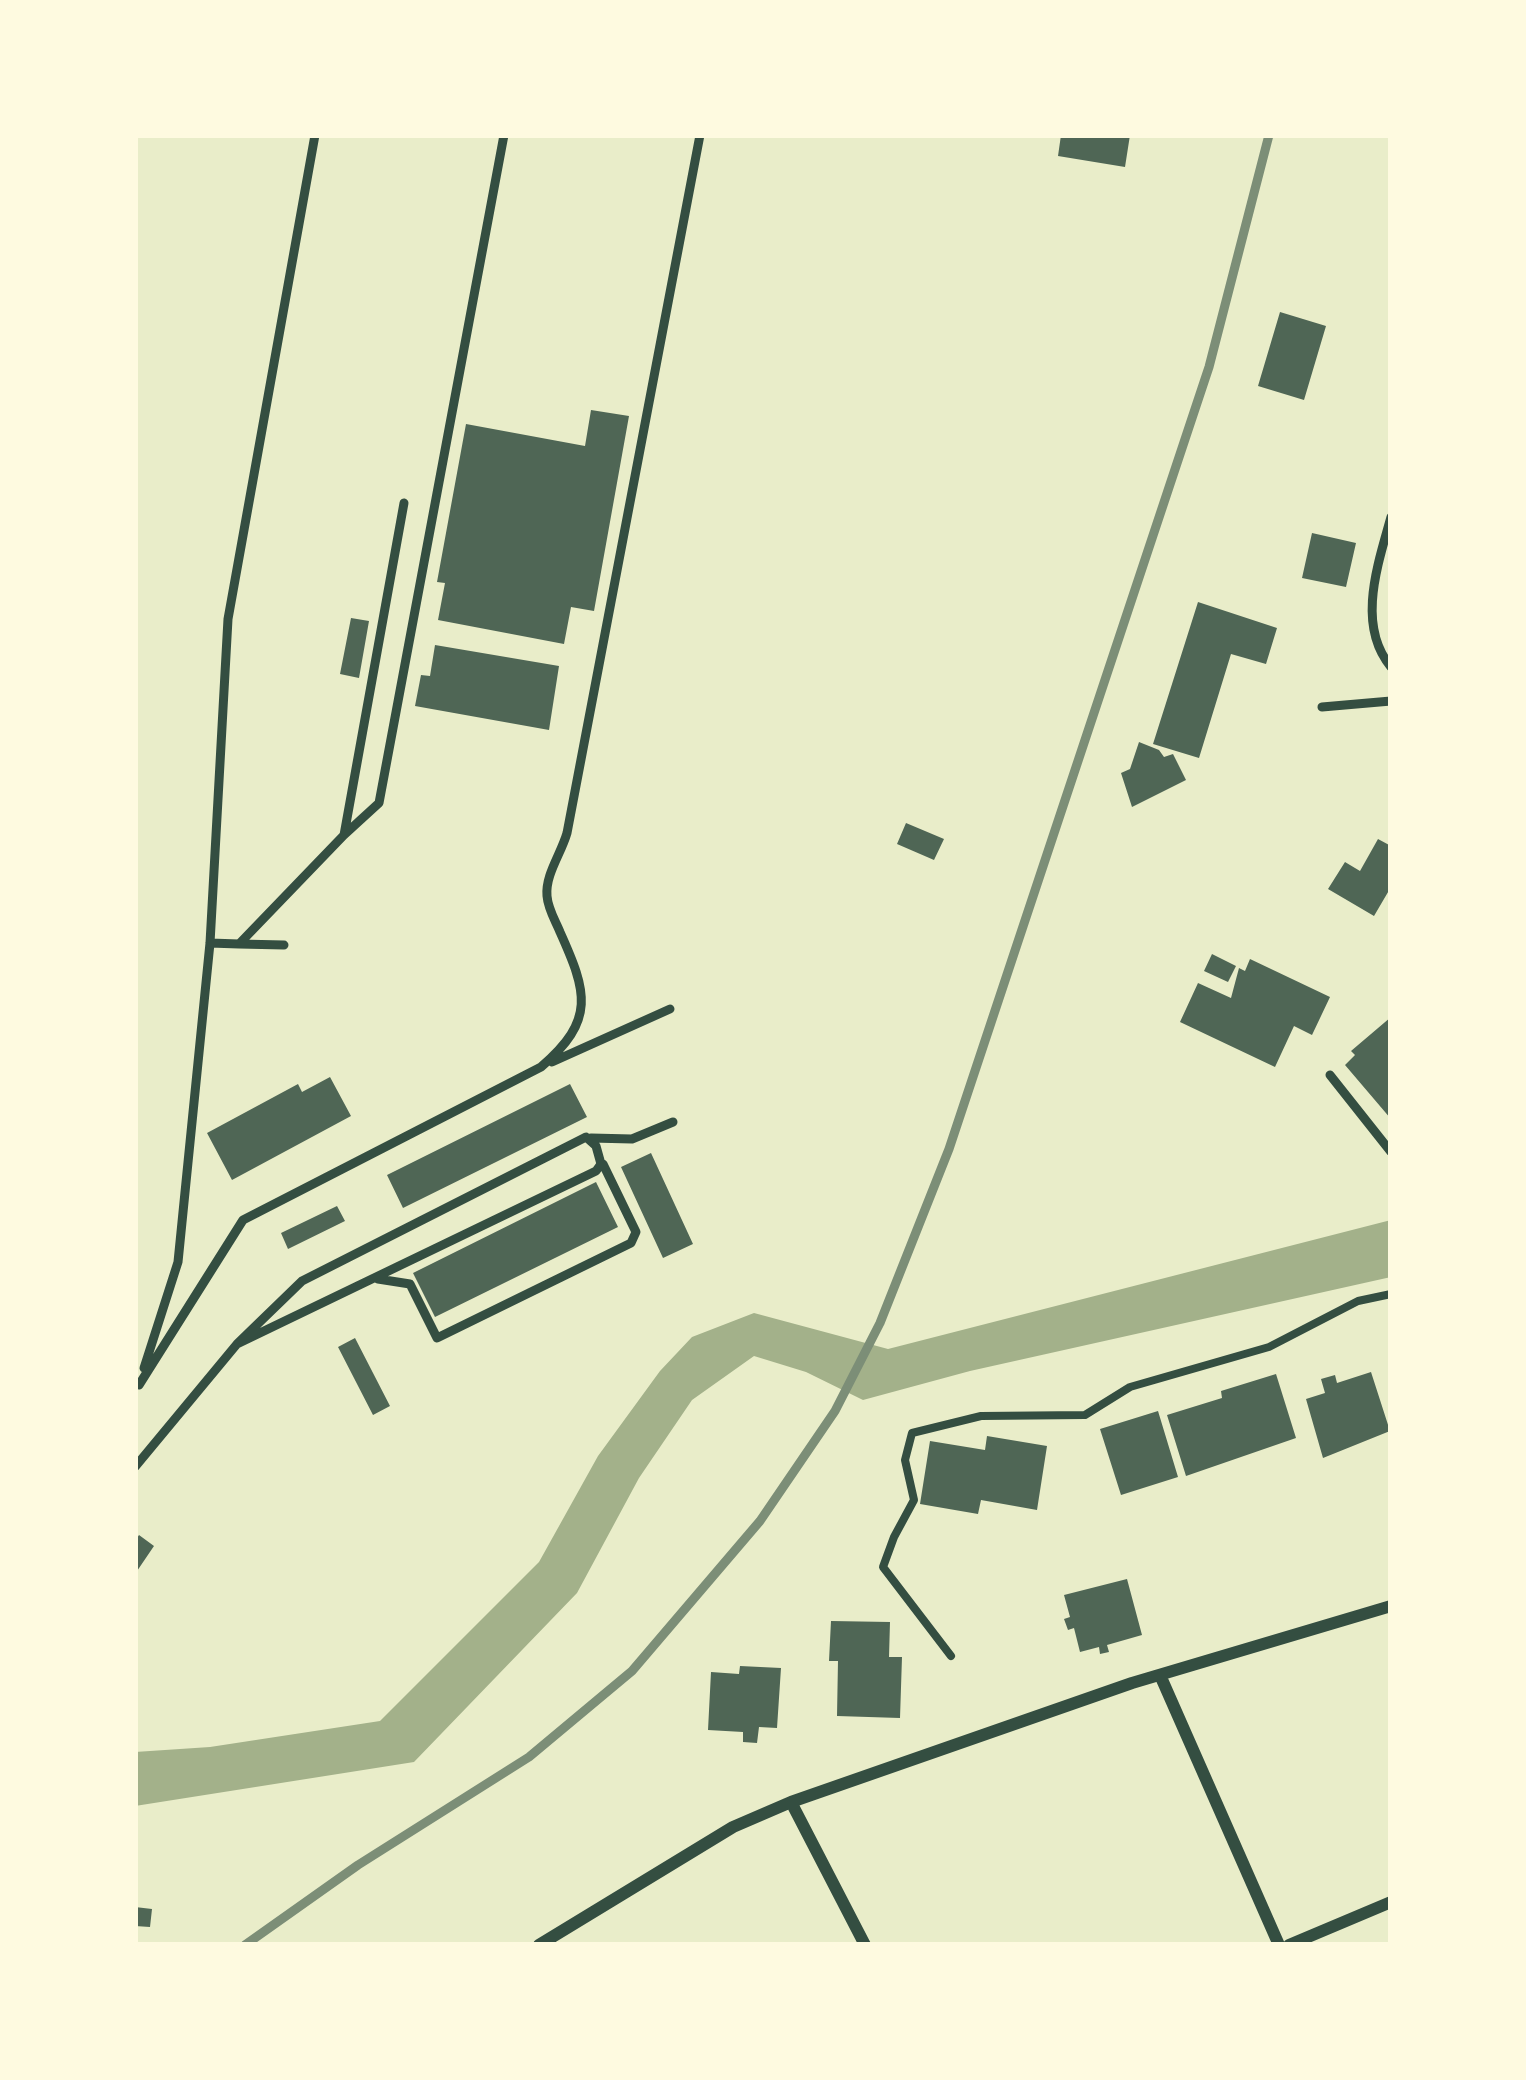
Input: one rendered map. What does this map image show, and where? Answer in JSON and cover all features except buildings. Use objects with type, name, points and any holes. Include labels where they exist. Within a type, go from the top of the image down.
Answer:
[{"type":"street","points":[[539,1945],[733,1827],[791,1802],[979,1734],[1391,1606]]},
{"type":"street","points":[[1160,1675],[1279,1945]]},
{"type":"street","points":[[791,1802],[865,1945]]},
{"type":"street","points":[[1289,1945],[1391,1902]]},
{"type":"lane","points":[[137,1390],[178,1262],[210,944],[228,620],[315,135]]},
{"type":"lane","points":[[239,944],[379,803],[504,135]]},
{"type":"lane","points":[[542,1067],[568,1043],[582,1008],[578,972],[548,904],[547,881],[567,833],[700,135]]},
{"type":"lane","points":[[344,835],[404,503]]},
{"type":"lane","points":[[1391,517],[1373,589],[1372,616],[1391,668]]},
{"type":"lane","points":[[1322,707],[1391,701]]},
{"type":"lane","points":[[210,944],[284,945]]},
{"type":"lane","points":[[137,1390],[243,1220],[542,1067],[670,1009]]},
{"type":"lane","points":[[1330,1075],[1391,1152]]},
{"type":"lane","points":[[135,1468],[237,1344],[302,1281],[586,1137],[632,1139],[673,1122]]},
{"type":"lane","points":[[371,1280],[410,1283],[437,1338],[631,1243],[635,1232],[593,1142],[586,1137]]},
{"type":"lane","points":[[237,1344],[596,1171],[601,1159]]},
{"type":"path","points":[[951,1656],[884,1567],[893,1537],[914,1500],[905,1460],[912,1433],[981,1416],[1085,1415],[1130,1387],[1268,1347],[1358,1301],[1391,1294]]},
{"type":"shaded area","points":[[1391,1220],[1391,1277],[970,1371],[863,1400],[806,1372],[754,1356],[692,1400],[639,1478],[577,1593],[414,1762],[135,1806],[135,1752],[210,1747],[380,1721],[539,1562],[598,1456],[660,1371],[692,1337],[754,1313],[888,1349]]},
{"type":"railway","points":[[245,1945],[358,1865],[529,1757],[632,1671],[760,1521],[835,1411],[880,1323],[949,1149],[1209,367],[1269,135]]}]
